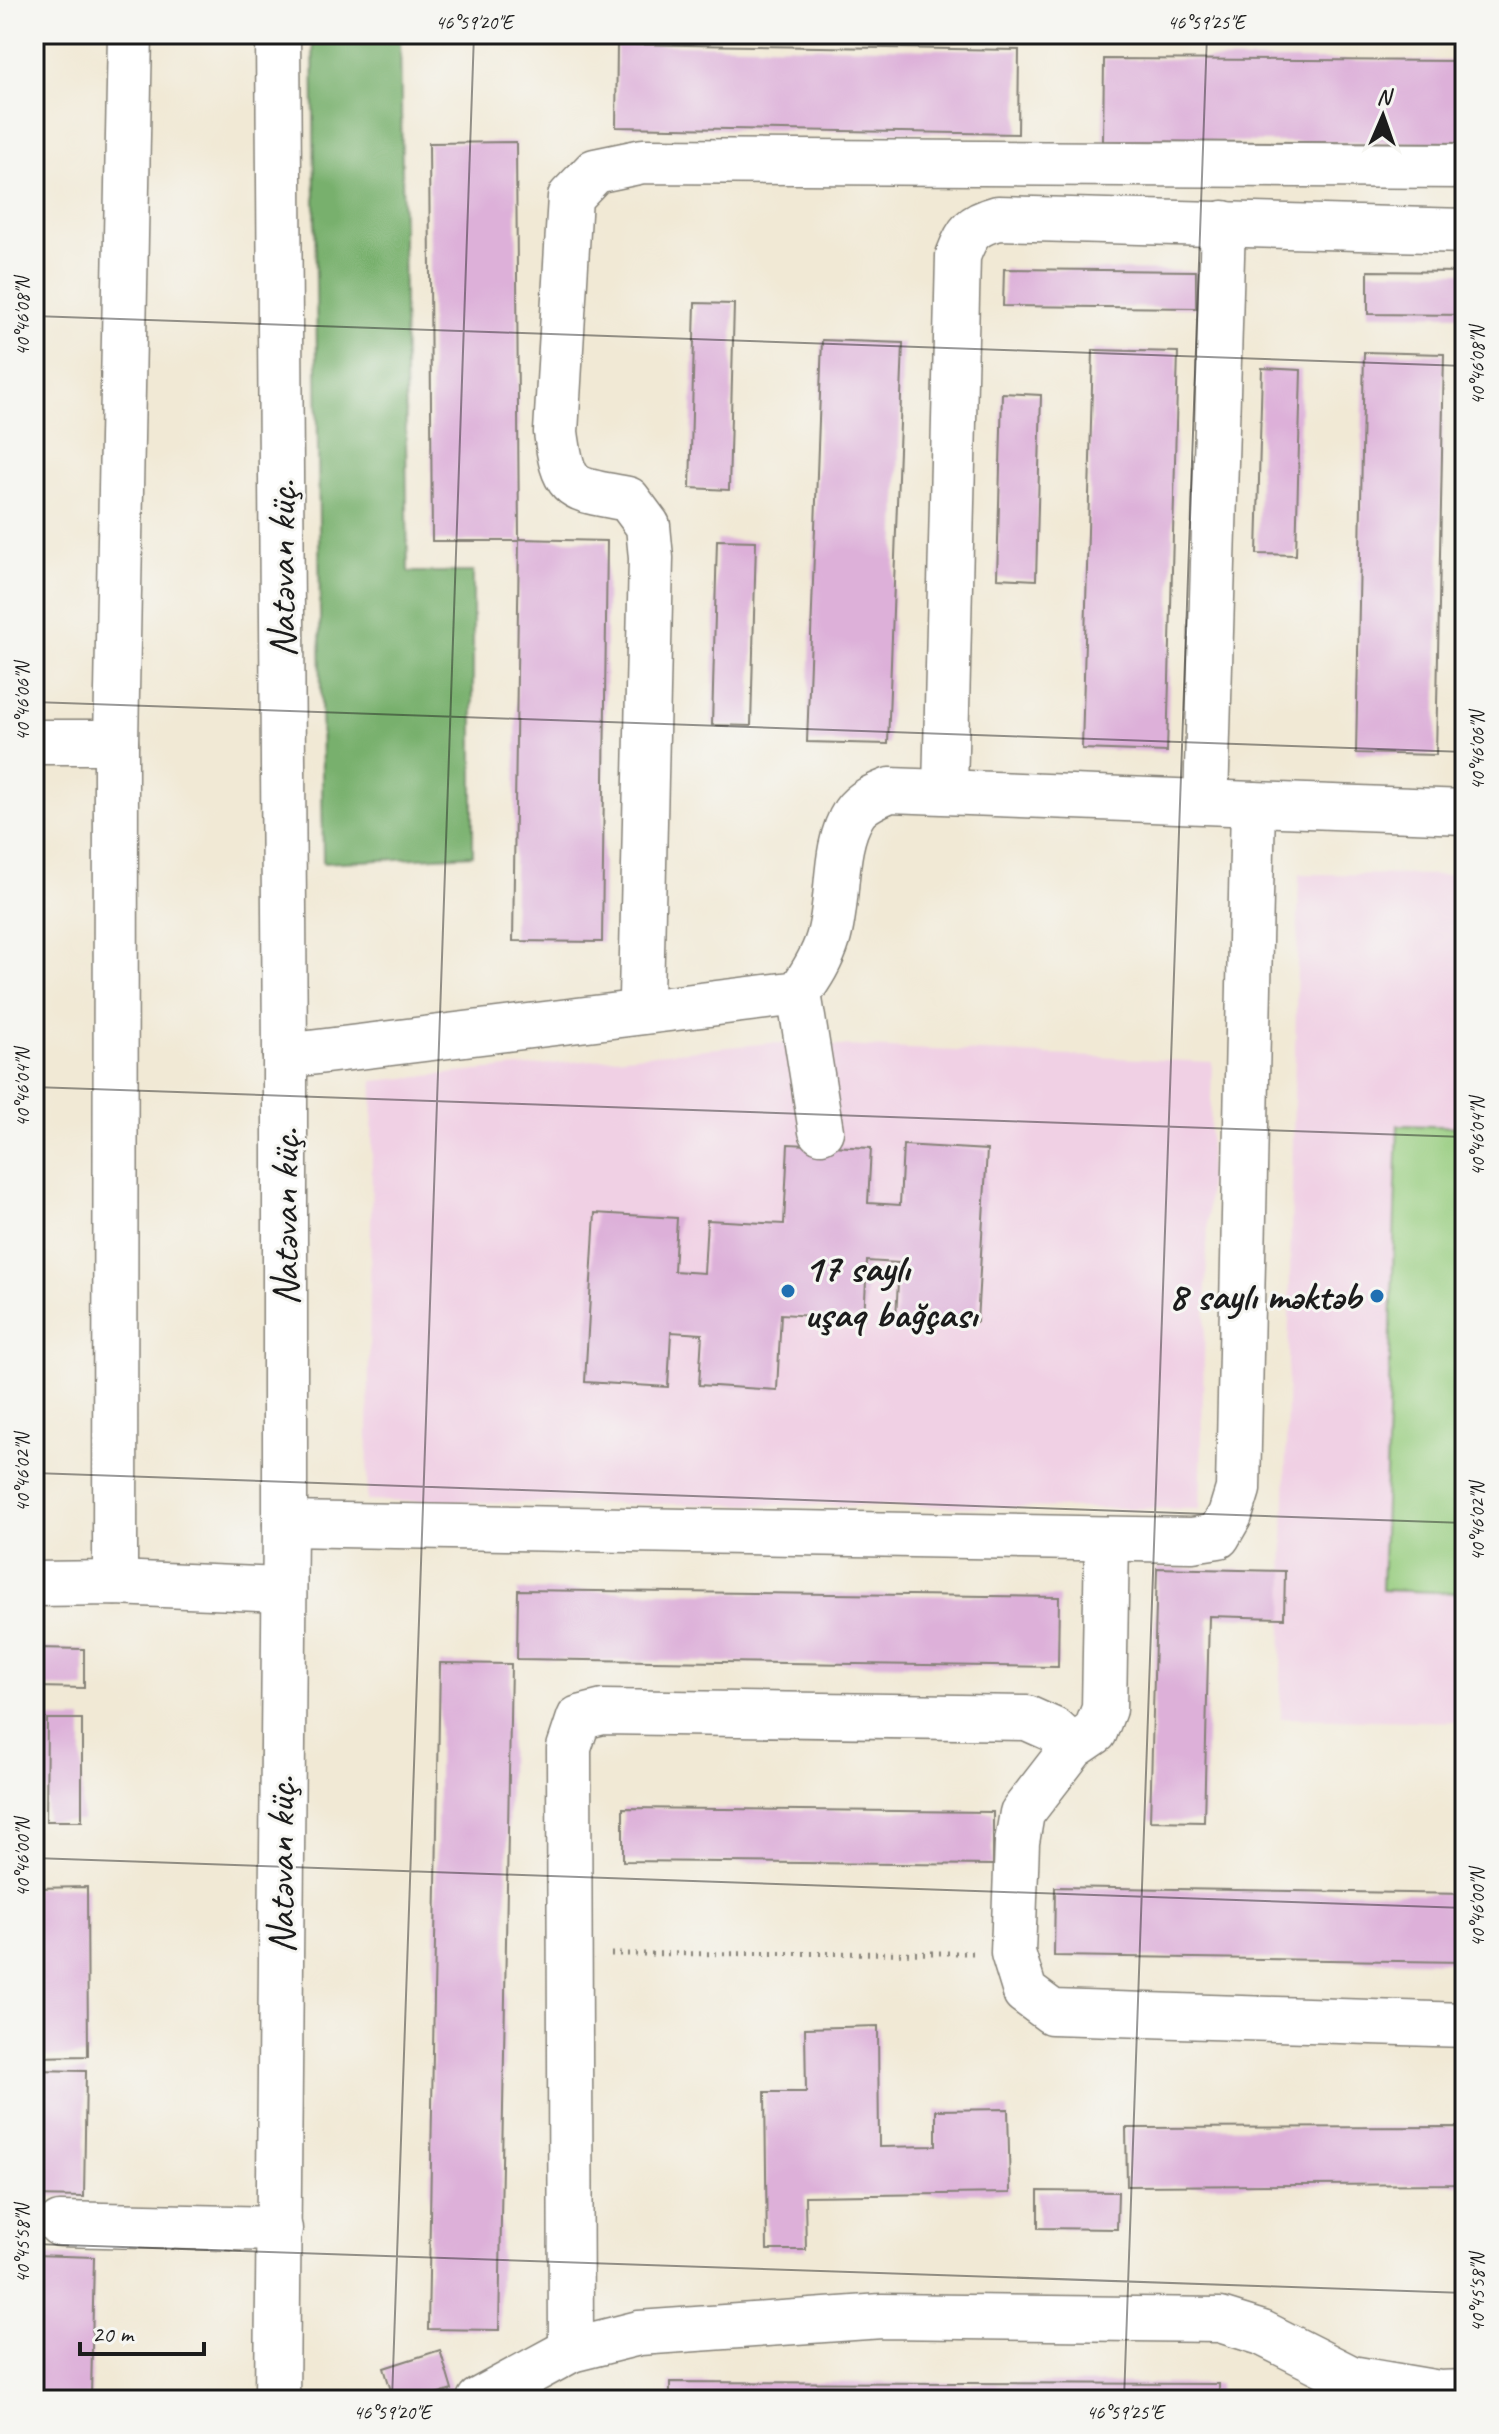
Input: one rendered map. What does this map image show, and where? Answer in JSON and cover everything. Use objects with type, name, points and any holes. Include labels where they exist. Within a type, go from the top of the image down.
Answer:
[{"type":"street","points":[[115,1583],[116,742],[130,34]]},
{"type":"street","name":"Natəvan küç.","points":[[277,2400],[285,1524],[278,34]]},
{"type":"street","points":[[641,997],[651,558],[648,526],[628,499],[578,489],[560,469],[556,432],[570,197],[595,171],[643,161],[1465,166]]},
{"type":"street","points":[[945,790],[958,256],[965,237],[978,224],[998,218],[1465,231]]},
{"type":"street","points":[[1206,801],[1223,223]]},
{"type":"street","points":[[34,742],[116,742]]},
{"type":"street","points":[[821,1131],[799,993],[814,971],[829,937],[847,828],[855,811],[871,798],[890,790],[945,790],[1465,812]]},
{"type":"street","points":[[285,1524],[1107,1539],[1192,1540],[1218,1536],[1230,1515],[1238,1489],[1253,804]]},
{"type":"street","points":[[285,1056],[799,993]]},
{"type":"street","points":[[1107,1539],[1104,1709],[1095,1732],[1073,1747],[1022,1813],[1017,1842],[1013,1953],[1025,1992],[1052,2012],[1465,2025]]},
{"type":"street","points":[[34,1584],[115,1583],[282,1590]]},
{"type":"street","points":[[571,2350],[569,1748],[579,1718],[603,1712],[1027,1718],[1054,1730],[1073,1747]]},
{"type":"street","points":[[60,2224],[280,2229]]},
{"type":"street","points":[[479,2400],[571,2350],[639,2333],[882,2316],[1220,2320],[1262,2333],[1351,2378],[1439,2393],[1465,2392]]},
{"type":"path","points":[[570,1954],[1013,1953]]},
{"type":"shaded area","name":"8 saylı məktəb","points":[[1299,874],[1465,875],[1465,1722],[1280,1718]]},
{"type":"shaded area","name":"17 saylı uşaq bağçası","points":[[770,1043],[1212,1062],[1200,1509],[367,1501],[373,1081]]},
{"type":"green space","points":[[313,34],[400,34],[408,572],[473,572],[473,855],[323,863]]},
{"type":"green space","points":[[1398,1125],[1465,1127],[1465,1593],[1382,1590]]},
{"type":"building","points":[[617,44],[1019,50],[1018,134],[616,127]]},
{"type":"building","points":[[1104,59],[1465,61],[1465,143],[1103,141]]},
{"type":"building","points":[[516,142],[519,541],[432,541],[429,143]]},
{"type":"building","points":[[1004,269],[1196,271],[1196,308],[1003,306]]},
{"type":"building","points":[[1368,271],[1465,272],[1465,315],[1368,314]]},
{"type":"building","points":[[695,303],[734,304],[729,490],[690,488]]},
{"type":"building","points":[[822,340],[903,343],[888,744],[807,742]]},
{"type":"building","points":[[1093,350],[1178,352],[1167,752],[1082,749]]},
{"type":"building","points":[[1364,352],[1444,354],[1436,755],[1356,753]]},
{"type":"building","points":[[1262,368],[1301,370],[1296,555],[1257,554]]},
{"type":"building","points":[[1002,393],[1041,395],[1036,580],[997,578]]},
{"type":"building","points":[[519,539],[607,541],[602,942],[513,941]]},
{"type":"building","points":[[717,540],[756,541],[751,726],[712,725]]},
{"type":"building","points":[[788,1144],[871,1148],[868,1203],[900,1205],[903,1145],[987,1150],[977,1322],[896,1318],[899,1263],[867,1261],[864,1319],[781,1314],[777,1390],[699,1385],[702,1334],[671,1332],[668,1387],[585,1382],[595,1213],[677,1218],[674,1271],[704,1273],[707,1220],[784,1224]]},
{"type":"building","points":[[1157,1568],[1285,1571],[1284,1618],[1209,1616],[1204,1822],[1150,1821]]},
{"type":"building","points":[[518,1590],[1059,1597],[1058,1667],[517,1659]]},
{"type":"building","points":[[38,1648],[84,1649],[84,1688],[38,1687]]},
{"type":"building","points":[[440,1663],[511,1664],[499,2330],[428,2329]]},
{"type":"building","points":[[47,1719],[82,1719],[82,1821],[46,1821]]},
{"type":"building","points":[[623,1808],[993,1812],[993,1865],[623,1861]]},
{"type":"building","points":[[87,1887],[88,2056],[34,2057],[34,1888]]},
{"type":"building","points":[[1055,1887],[1465,1894],[1465,1962],[1054,1956]]},
{"type":"building","points":[[878,2026],[879,2147],[936,2146],[936,2110],[1008,2109],[1010,2193],[805,2196],[806,2250],[767,2250],[765,2092],[806,2092],[805,2028]]},
{"type":"building","points":[[34,2070],[86,2071],[84,2197],[34,2196]]},
{"type":"building","points":[[1465,2127],[1465,2184],[1127,2186],[1126,2128]]},
{"type":"building","points":[[1038,2191],[1118,2192],[1117,2229],[1038,2228]]},
{"type":"building","points":[[34,2255],[94,2257],[91,2396],[34,2395]]},
{"type":"building","points":[[440,2350],[452,2390],[420,2400],[394,2400],[384,2368]]},
{"type":"building","points":[[670,2382],[1219,2384],[1219,2400],[670,2400]]},
{"type":"place","name":"17 saylı uşaq bağçası","points":[[788,1291]]},
{"type":"place","name":"8 saylı məktəb","points":[[1377,1296]]}]
